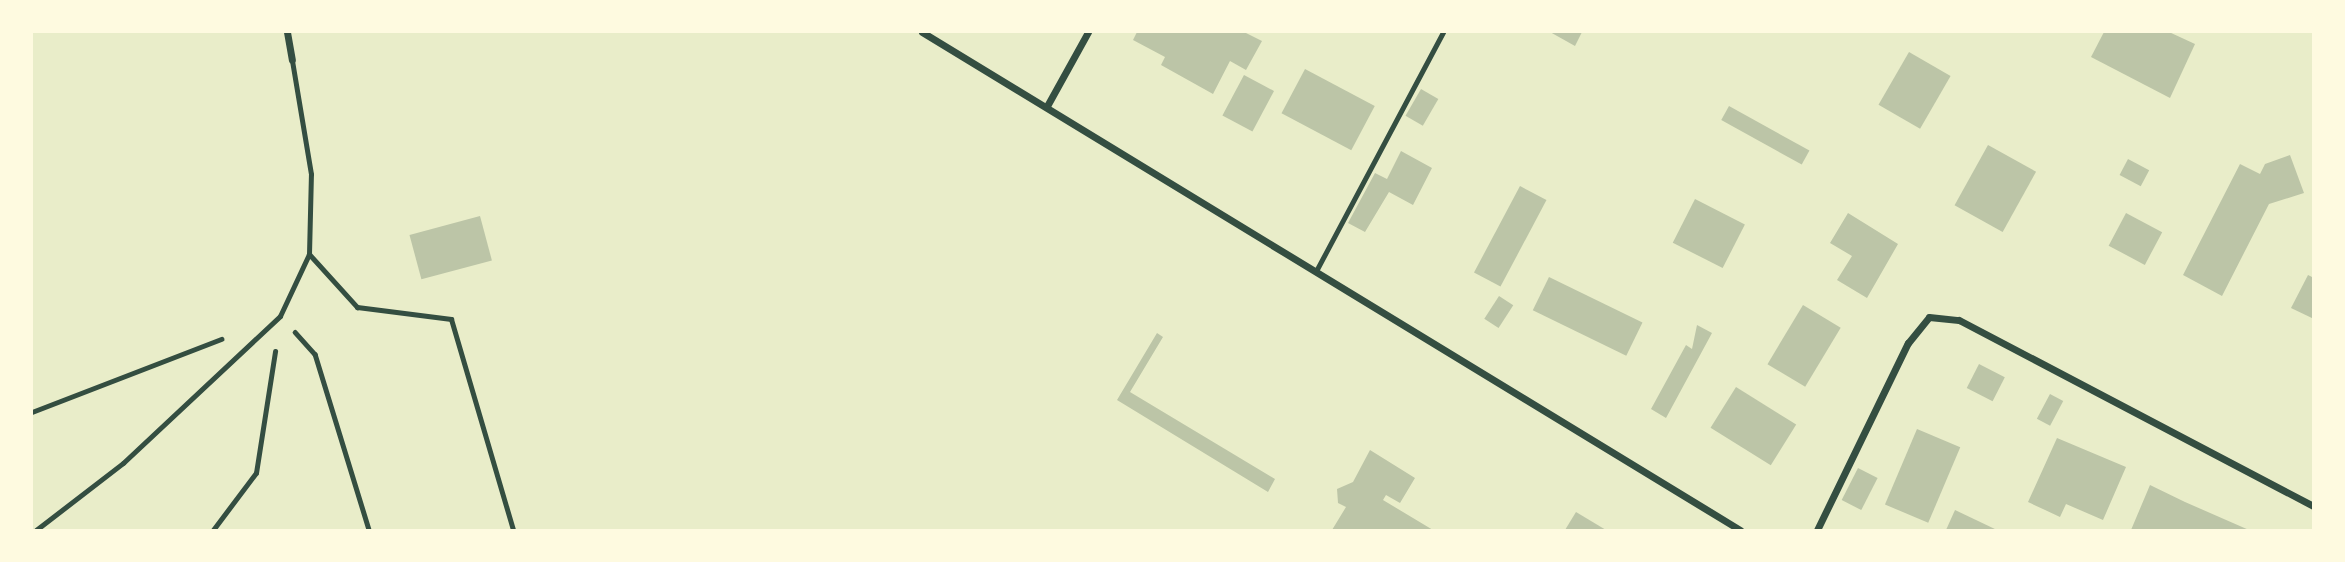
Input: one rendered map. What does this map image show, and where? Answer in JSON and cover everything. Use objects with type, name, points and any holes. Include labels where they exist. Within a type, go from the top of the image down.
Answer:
[{"type":"street","points":[[287,32],[292,60]]},
{"type":"street","points":[[922,32],[1740,530]]},
{"type":"street","points":[[1047,106],[1088,32]]},
{"type":"street","points":[[1817,530],[1908,343],[1929,317],[1959,320],[2314,506]]},
{"type":"lane","points":[[1316,271],[1443,32]]},
{"type":"lane","points":[[36,530],[122,463],[280,316],[309,254],[311,174],[292,60]]},
{"type":"lane","points":[[309,254],[357,307],[451,319],[513,530]]},
{"type":"path","points":[[213,530],[256,473],[280,316]]},
{"type":"path","points":[[280,316],[316,354],[369,530]]},
{"type":"path","points":[[32,412],[230,335]]},
{"type":"building","points":[[1137,32],[1244,32],[1262,41],[1246,70],[1230,61],[1213,94],[1161,65],[1165,57],[1133,40]]},
{"type":"building","points":[[1550,32],[1582,32],[1575,46]]},
{"type":"building","points":[[2104,32],[2169,32],[2195,44],[2170,98],[2091,57]]},
{"type":"building","points":[[1909,52],[1951,76],[1920,129],[1878,105]]},
{"type":"building","points":[[1305,69],[1375,106],[1351,150],[1282,113]]},
{"type":"building","points":[[1244,75],[1274,91],[1252,132],[1222,116]]},
{"type":"building","points":[[1421,89],[1438,99],[1423,126],[1406,116]]},
{"type":"building","points":[[1729,106],[1809,151],[1802,165],[1721,120]]},
{"type":"building","points":[[1988,145],[2036,172],[2003,232],[1955,205]]},
{"type":"building","points":[[1401,151],[1432,168],[1413,205],[1389,192],[1365,232],[1348,223],[1375,173],[1387,179]]},
{"type":"building","points":[[2290,155],[2304,193],[2269,204],[2222,296],[2183,275],[2240,164],[2260,174],[2265,164]]},
{"type":"building","points":[[2128,159],[2149,170],[2141,186],[2120,175]]},
{"type":"building","points":[[1520,186],[1546,200],[1500,287],[1474,273]]},
{"type":"building","points":[[1695,199],[1745,224],[1723,268],[1673,243]]},
{"type":"building","points":[[1848,213],[1898,244],[1867,298],[1837,280],[1852,256],[1830,243]]},
{"type":"building","points":[[2126,213],[2162,232],[2145,265],[2109,246]]},
{"type":"building","points":[[480,216],[492,260],[421,279],[409,235]]},
{"type":"building","points":[[2308,275],[2314,278],[2314,319],[2291,308]]},
{"type":"building","points":[[1549,277],[1642,323],[1626,356],[1533,310]]},
{"type":"building","points":[[1499,296],[1513,305],[1499,328],[1484,319]]},
{"type":"building","points":[[1803,305],[1841,328],[1805,387],[1767,364]]},
{"type":"building","points":[[1697,325],[1712,333],[1666,418],[1651,409],[1686,345],[1692,349]]},
{"type":"building","points":[[1157,333],[1163,337],[1130,392],[1275,479],[1268,492],[1117,400]]},
{"type":"building","points":[[1979,364],[2005,377],[1993,401],[1967,388]]},
{"type":"building","points":[[1736,387],[1796,425],[1771,465],[1711,428]]},
{"type":"building","points":[[2050,394],[2063,401],[2050,426],[2037,419]]},
{"type":"building","points":[[1917,429],[1960,447],[1928,523],[1885,504]]},
{"type":"building","points":[[2057,438],[2126,467],[2103,520],[2066,504],[2060,517],[2028,502]]},
{"type":"building","points":[[1370,450],[1415,478],[1400,503],[1386,495],[1383,500],[1433,530],[1332,530],[1346,507],[1338,503],[1337,489],[1353,482]]},
{"type":"building","points":[[1858,468],[1878,478],[1861,510],[1842,500]]},
{"type":"building","points":[[2150,485],[2185,502],[2249,530],[2131,530]]},
{"type":"building","points":[[1955,510],[1997,530],[1946,530]]},
{"type":"building","points":[[1576,512],[1606,530],[1565,530]]}]
